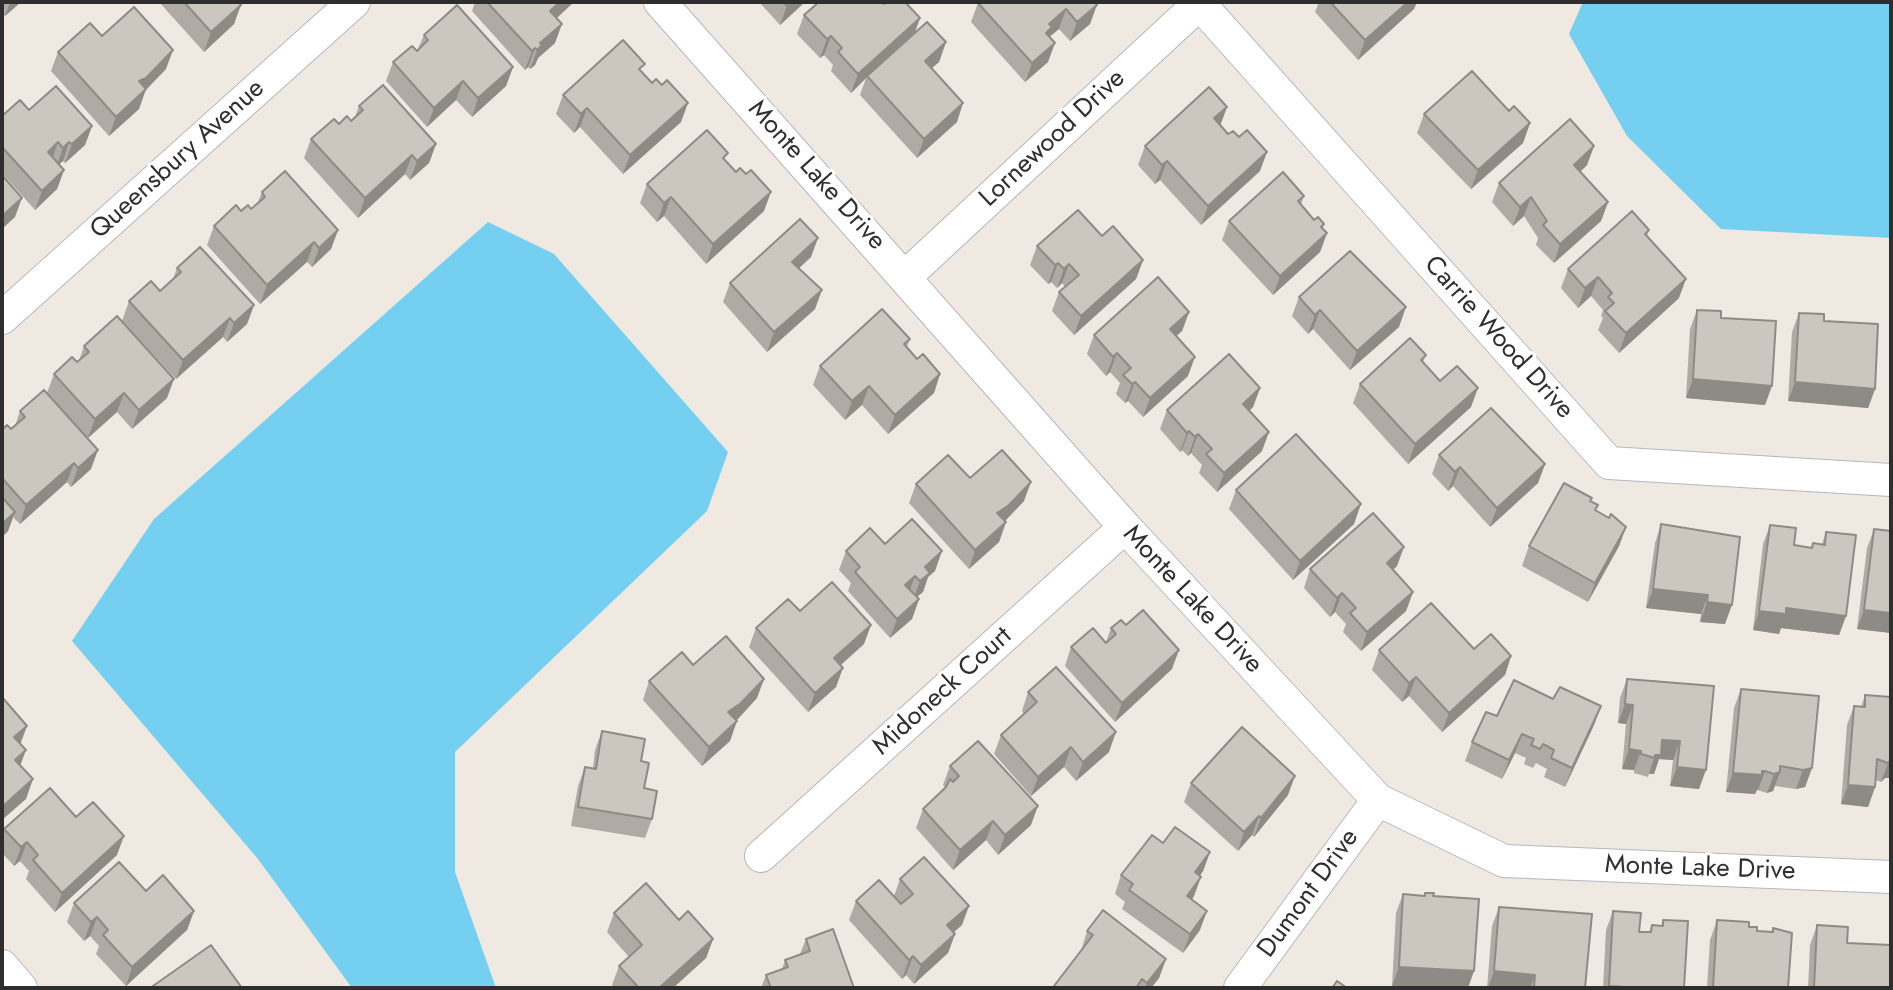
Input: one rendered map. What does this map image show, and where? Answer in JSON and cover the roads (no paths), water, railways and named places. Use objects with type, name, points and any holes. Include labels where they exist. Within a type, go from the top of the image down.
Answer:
[{"type":"street","name":"Queensbury Avenue","points":[[2,318],[354,2]]},
{"type":"street","name":"Monte Lake Drive","points":[[660,2],[1125,527],[1378,800],[1504,862],[1891,877]]},
{"type":"street","name":"Lornewood Drive","points":[[905,277],[1200,3]]},
{"type":"street","name":"Carrie Wood Drive","points":[[1200,3],[1609,463],[1891,480]]},
{"type":"street","name":"Midoneck Court","points":[[761,856],[1125,527]]},
{"type":"street","name":"Dumont Drive","points":[[1240,988],[1378,800]]},
{"type":"street","points":[[2,966],[21,988]]},
{"type":"water","points":[[1583,2],[1891,2],[1891,238],[1721,229],[1627,136],[1569,34]]},
{"type":"water","points":[[488,222],[554,254],[728,452],[707,511],[455,752],[455,872],[496,988],[352,988],[258,859],[72,641],[154,519]]}]
